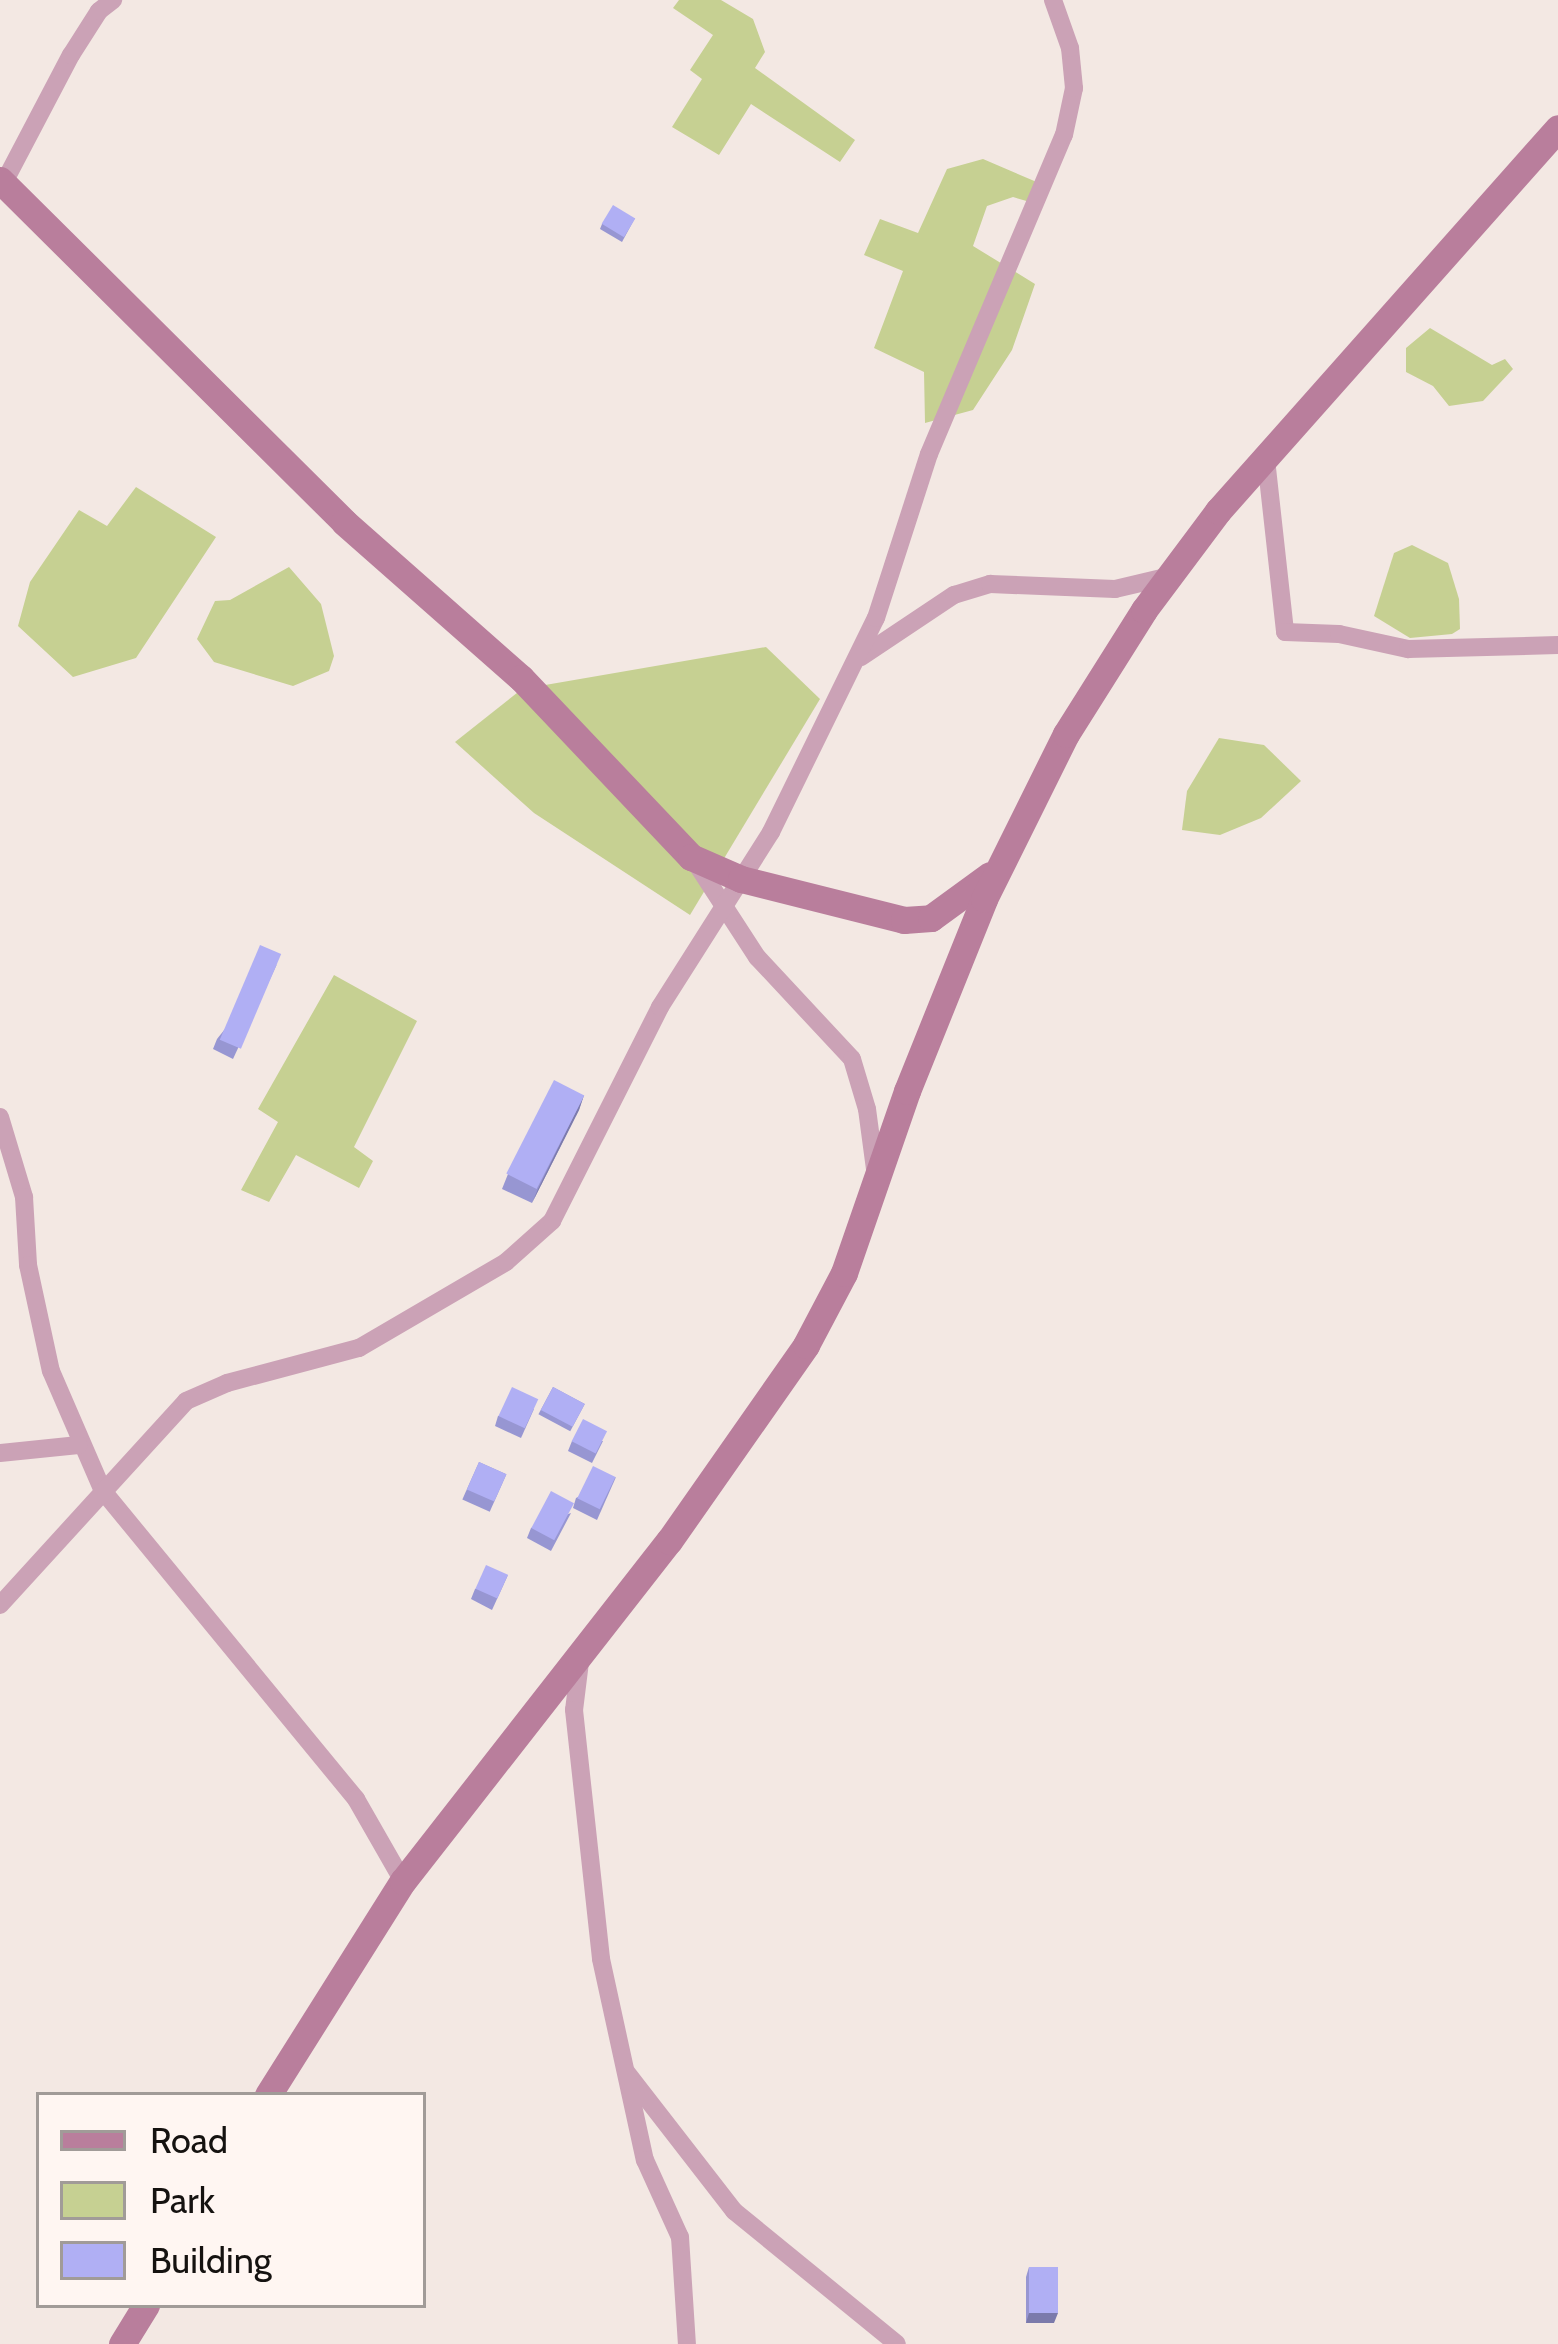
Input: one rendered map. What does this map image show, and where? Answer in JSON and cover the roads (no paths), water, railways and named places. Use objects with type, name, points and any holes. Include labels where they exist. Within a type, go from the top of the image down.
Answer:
[{"type":"street","points":[[113,0],[99,11],[70,55],[1,185],[344,522],[521,678],[691,856],[769,970],[852,1059],[867,1109],[876,1180]]},
{"type":"street","points":[[0,1605],[186,1401],[227,1383],[359,1348],[529,1245],[552,1221],[660,1006],[771,832],[857,659],[929,454],[1064,135],[1074,88],[1070,48],[1053,0]]},
{"type":"street","points":[[270,2092],[403,1881],[581,1654],[806,1346],[844,1273],[907,1091],[1001,866],[1066,734],[1169,576],[1218,511],[1558,128]]},
{"type":"street","points":[[1266,459],[1286,632],[1339,634],[1408,649],[1558,645]]},
{"type":"street","points":[[857,659],[954,595],[990,584],[1115,589],[1169,576]]},
{"type":"street","points":[[691,856],[741,878],[904,920],[931,918],[956,904],[1001,866]]},
{"type":"street","points":[[0,1117],[24,1197],[28,1265],[51,1371],[79,1445],[103,1491],[356,1799],[403,1881]]},
{"type":"street","points":[[0,1454],[79,1445]]},
{"type":"street","points":[[581,1654],[576,1729],[601,1959],[645,2160],[680,2237],[687,2344]]},
{"type":"street","points":[[621,2064],[734,2211],[897,2344]]},
{"type":"street","points":[[122,2344],[144,2308]]}]
